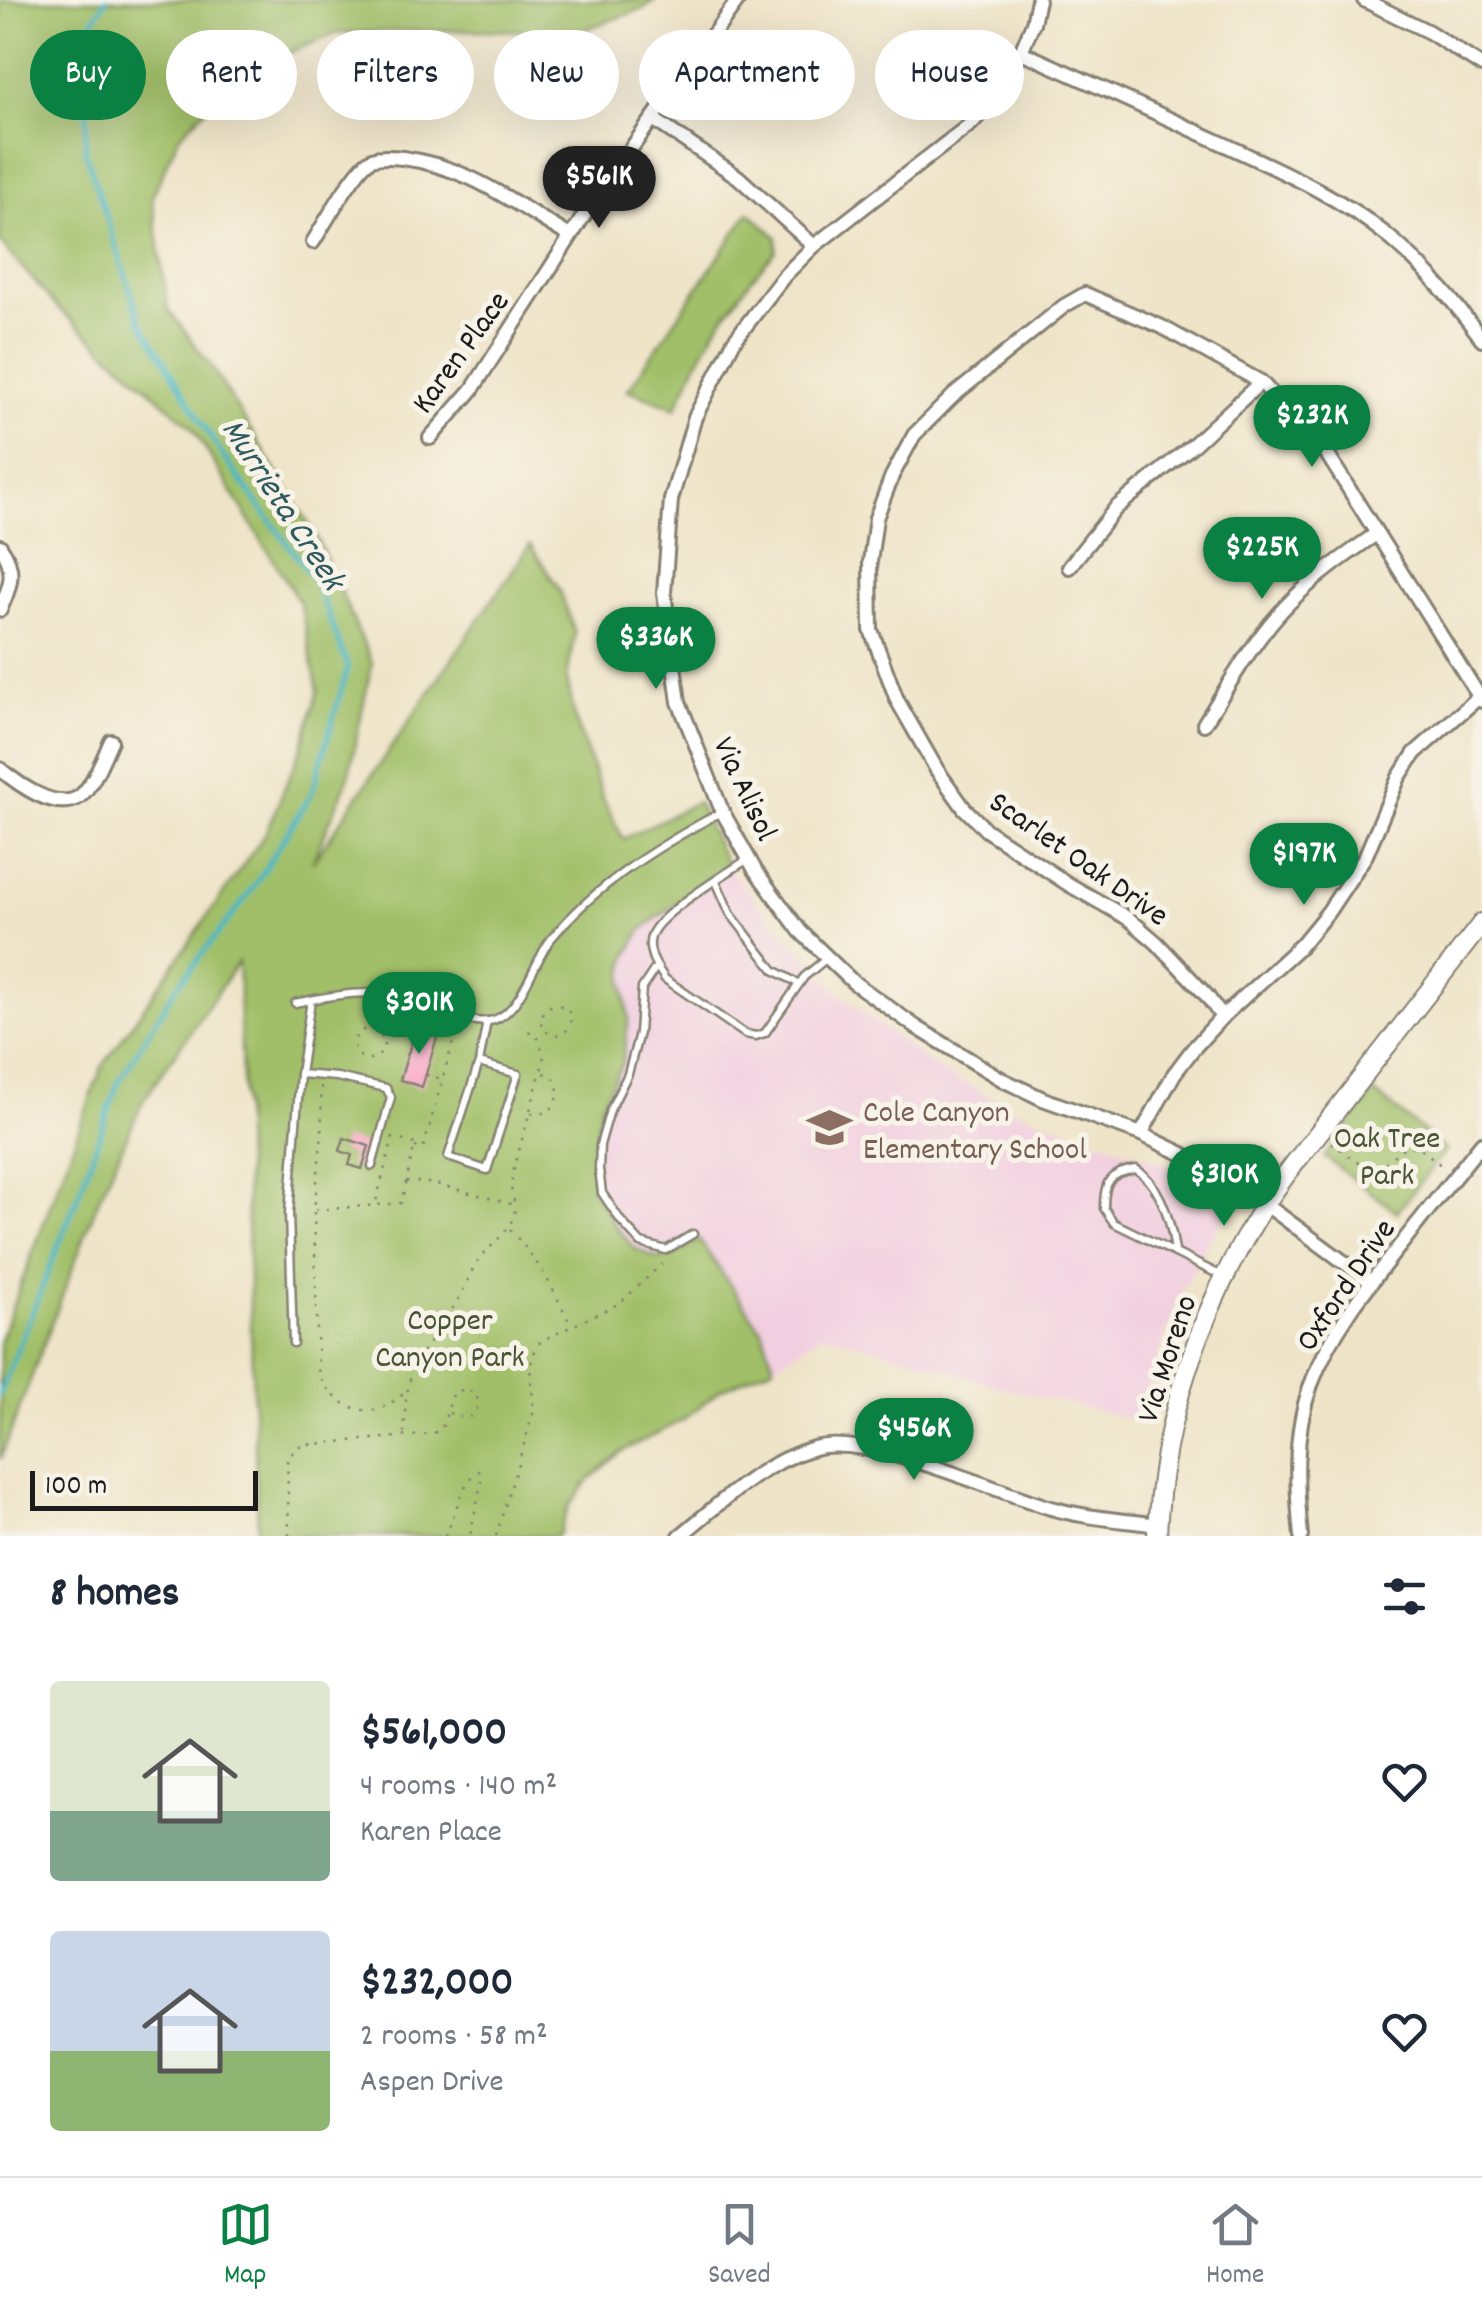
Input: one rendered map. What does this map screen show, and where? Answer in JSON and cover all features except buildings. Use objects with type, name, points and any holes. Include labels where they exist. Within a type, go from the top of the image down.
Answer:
[{"type":"street","name":"Karen Place","points":[[716,30],[738,0]]},
{"type":"street","name":"Via Alisol","points":[[1024,45],[1038,0]]},
{"type":"street","points":[[1364,0],[1428,32],[1482,66]]},
{"type":"street","points":[[1024,53],[1274,168],[1340,203],[1383,232],[1424,269],[1482,339]]},
{"type":"street","name":"Karen Place","points":[[430,438],[472,390],[570,236],[651,120]]},
{"type":"street","points":[[653,120],[738,177],[814,246]]},
{"type":"street","name":"Via Alisol","points":[[975,120],[814,246],[784,276],[734,340],[695,417],[670,500],[664,593],[679,702],[722,811],[749,858],[800,931],[852,982],[1003,1080],[1183,1154],[1265,1204],[1371,1282]]},
{"type":"street","points":[[313,242],[359,170],[371,160],[392,156],[460,171],[570,236]]},
{"type":"street","name":"Scarlet Oak Drive","points":[[1222,1018],[1207,996],[1129,919],[986,830],[964,808],[896,700],[872,630],[870,562],[876,518],[914,435],[966,386],[1064,306],[1085,294],[1162,327],[1261,382]]},
{"type":"street","points":[[1468,320],[1482,310]]},
{"type":"street","points":[[1070,567],[1116,508],[1261,382],[1327,454],[1481,699],[1415,752],[1366,856],[1328,912],[1301,945],[1222,1018],[1174,1074],[1140,1134]]},
{"type":"street","points":[[1204,724],[1247,656],[1288,604],[1330,566],[1376,534]]},
{"type":"street","points":[[0,546],[9,558],[12,581],[0,610]]},
{"type":"street","points":[[0,769],[47,798],[65,802],[81,796],[112,741]]},
{"type":"street","name":"Via Moreno","points":[[1157,1530],[1163,1470],[1185,1376],[1224,1276],[1265,1204],[1482,922]]},
{"type":"street","name":"Oxford Drive","points":[[1301,1536],[1296,1487],[1298,1440],[1310,1387],[1326,1351],[1371,1282],[1482,1142]]},
{"type":"street","points":[[680,1536],[769,1466],[820,1446],[872,1450],[1062,1511],[1157,1530]]},
{"type":"lane","points":[[295,1003],[368,992],[399,997],[473,1021],[492,1022],[511,1010],[550,941],[583,905],[665,843],[722,811]]},
{"type":"lane","points":[[749,858],[679,907],[651,934],[650,951],[665,979],[745,1034],[756,1036],[765,1032],[804,977],[827,958]]},
{"type":"lane","points":[[716,880],[730,914],[774,970],[799,984]]},
{"type":"lane","points":[[656,966],[642,988],[639,1033],[628,1074],[610,1110],[598,1169],[602,1194],[641,1244],[666,1250],[693,1234]]},
{"type":"lane","points":[[293,1343],[288,1213],[310,1000]]},
{"type":"lane","points":[[479,1062],[518,1074],[487,1170],[448,1157],[479,1062],[487,1022]]},
{"type":"lane","points":[[300,1074],[386,1088],[390,1097],[372,1166]]},
{"type":"lane","points":[[1175,1251],[1171,1225],[1146,1175],[1136,1170],[1115,1174],[1107,1183],[1104,1208],[1114,1223],[1224,1276]]},
{"type":"path","points":[[560,1006],[568,1012],[570,1022],[566,1031],[557,1035],[545,1030],[541,1020],[547,1008],[560,1006]]},
{"type":"path","points":[[381,1036],[398,1022],[400,1011]]},
{"type":"path","points":[[422,1028],[426,1017]]},
{"type":"path","points":[[370,1030],[381,1036],[383,1046],[379,1054],[366,1059],[358,1054],[354,1040],[360,1032],[370,1030]]},
{"type":"path","points":[[375,1205],[393,1138],[424,1150],[457,1030]]},
{"type":"path","points":[[536,1036],[545,1030]]},
{"type":"path","points":[[530,1113],[546,1113],[558,1098],[555,1079],[541,1071]]},
{"type":"path","points":[[426,1074],[443,1079]]},
{"type":"path","points":[[321,1084],[322,1133],[314,1210],[318,1370],[328,1392],[358,1408],[374,1410],[408,1390]]},
{"type":"path","points":[[1320,1132],[1368,1168],[1377,1169],[1403,1148],[1414,1147],[1454,1177]]},
{"type":"path","points":[[314,1210],[401,1202],[414,1146]]},
{"type":"path","points":[[403,1435],[408,1390],[419,1361],[475,1265],[508,1228],[516,1205]]},
{"type":"path","points":[[508,1228],[549,1280],[570,1325]]},
{"type":"path","points":[[496,1536],[534,1414],[530,1359],[541,1341],[620,1303],[662,1264]]},
{"type":"path","points":[[289,1536],[287,1458],[300,1445],[438,1432],[453,1394],[464,1388],[476,1394],[478,1408],[472,1415],[460,1418],[447,1412]]},
{"type":"path","points":[[444,1536],[468,1482],[480,1471],[482,1478],[470,1536]]},
{"type":"shaded area","name":"Cole Canyon Elementary School","points":[[727,865],[764,912],[842,996],[933,1066],[1009,1108],[1162,1163],[1199,1184],[1227,1208],[1179,1297],[1135,1420],[992,1385],[907,1356],[823,1334],[774,1366],[763,1332],[699,1240],[670,1256],[657,1258],[634,1248],[617,1228],[591,1187],[600,1107],[622,1064],[629,1019],[623,979],[627,957],[641,930]]},
{"type":"green space","name":"Copper Canyon Park","points":[[0,0],[655,0],[643,9],[583,30],[317,30],[317,41],[297,49],[297,30],[166,30],[166,120],[195,120],[179,136],[152,197],[168,309],[211,366],[315,534],[372,663],[348,779],[312,863],[530,545],[560,590],[575,633],[567,678],[575,719],[603,798],[623,839],[697,802],[727,865],[641,930],[627,957],[623,979],[629,1019],[622,1064],[600,1107],[591,1187],[634,1248],[657,1258],[670,1256],[699,1240],[763,1332],[774,1366],[721,1389],[683,1420],[621,1452],[591,1478],[569,1506],[558,1536],[258,1536],[238,962],[143,1101],[98,1201],[0,1460],[0,1340],[102,1067],[265,834],[302,747],[318,691],[300,603],[192,427],[58,308],[0,242]]},
{"type":"green space","points":[[749,212],[777,237],[776,251],[718,325],[676,408],[628,390]]},
{"type":"green space","name":"Oak Tree Park","points":[[1374,1092],[1446,1150],[1397,1212],[1324,1157]]},
{"type":"waterway","name":"Murrieta Creek","points":[[0,1394],[119,1081],[175,989],[249,894],[312,793],[348,667],[315,581],[220,452],[140,320],[85,151],[92,22],[106,0]]},
{"type":"place","name":"Cole Canyon Elementary School","points":[[830,1128]]}]
